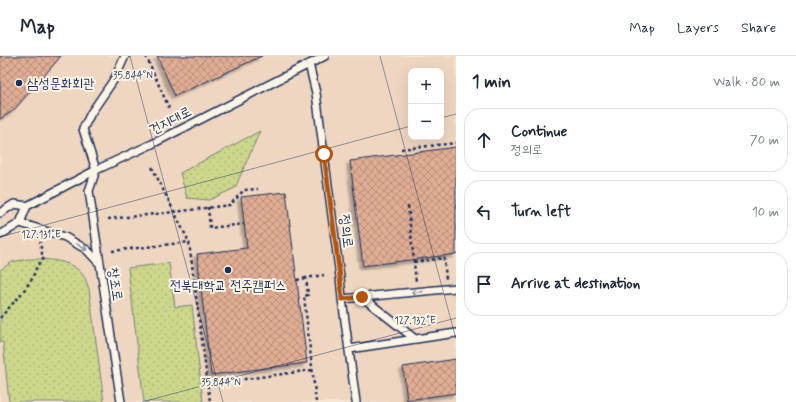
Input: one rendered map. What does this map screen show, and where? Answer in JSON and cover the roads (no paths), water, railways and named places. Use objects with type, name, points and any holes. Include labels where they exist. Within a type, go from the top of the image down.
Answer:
[{"type":"lane","points":[[96,170],[83,129],[91,113],[115,78],[125,56]]},
{"type":"lane","name":"건지대로","points":[[0,213],[14,204],[27,206],[324,56]]},
{"type":"lane","name":"정의로","points":[[309,64],[316,93],[356,402]]},
{"type":"lane","name":"창조로","points":[[96,170],[89,191],[121,402]]},
{"type":"lane","points":[[0,236],[20,223],[27,206]]},
{"type":"lane","points":[[20,223],[65,237],[87,250],[100,264]]},
{"type":"lane","points":[[342,299],[456,288]]},
{"type":"lane","points":[[362,297],[415,339]]},
{"type":"lane","points":[[349,349],[456,333]]},
{"type":"place","name":"삼성문화회관","points":[[19,83]]},
{"type":"place","name":"전북대학교 전주캠퍼스","points":[[228,270]]}]
